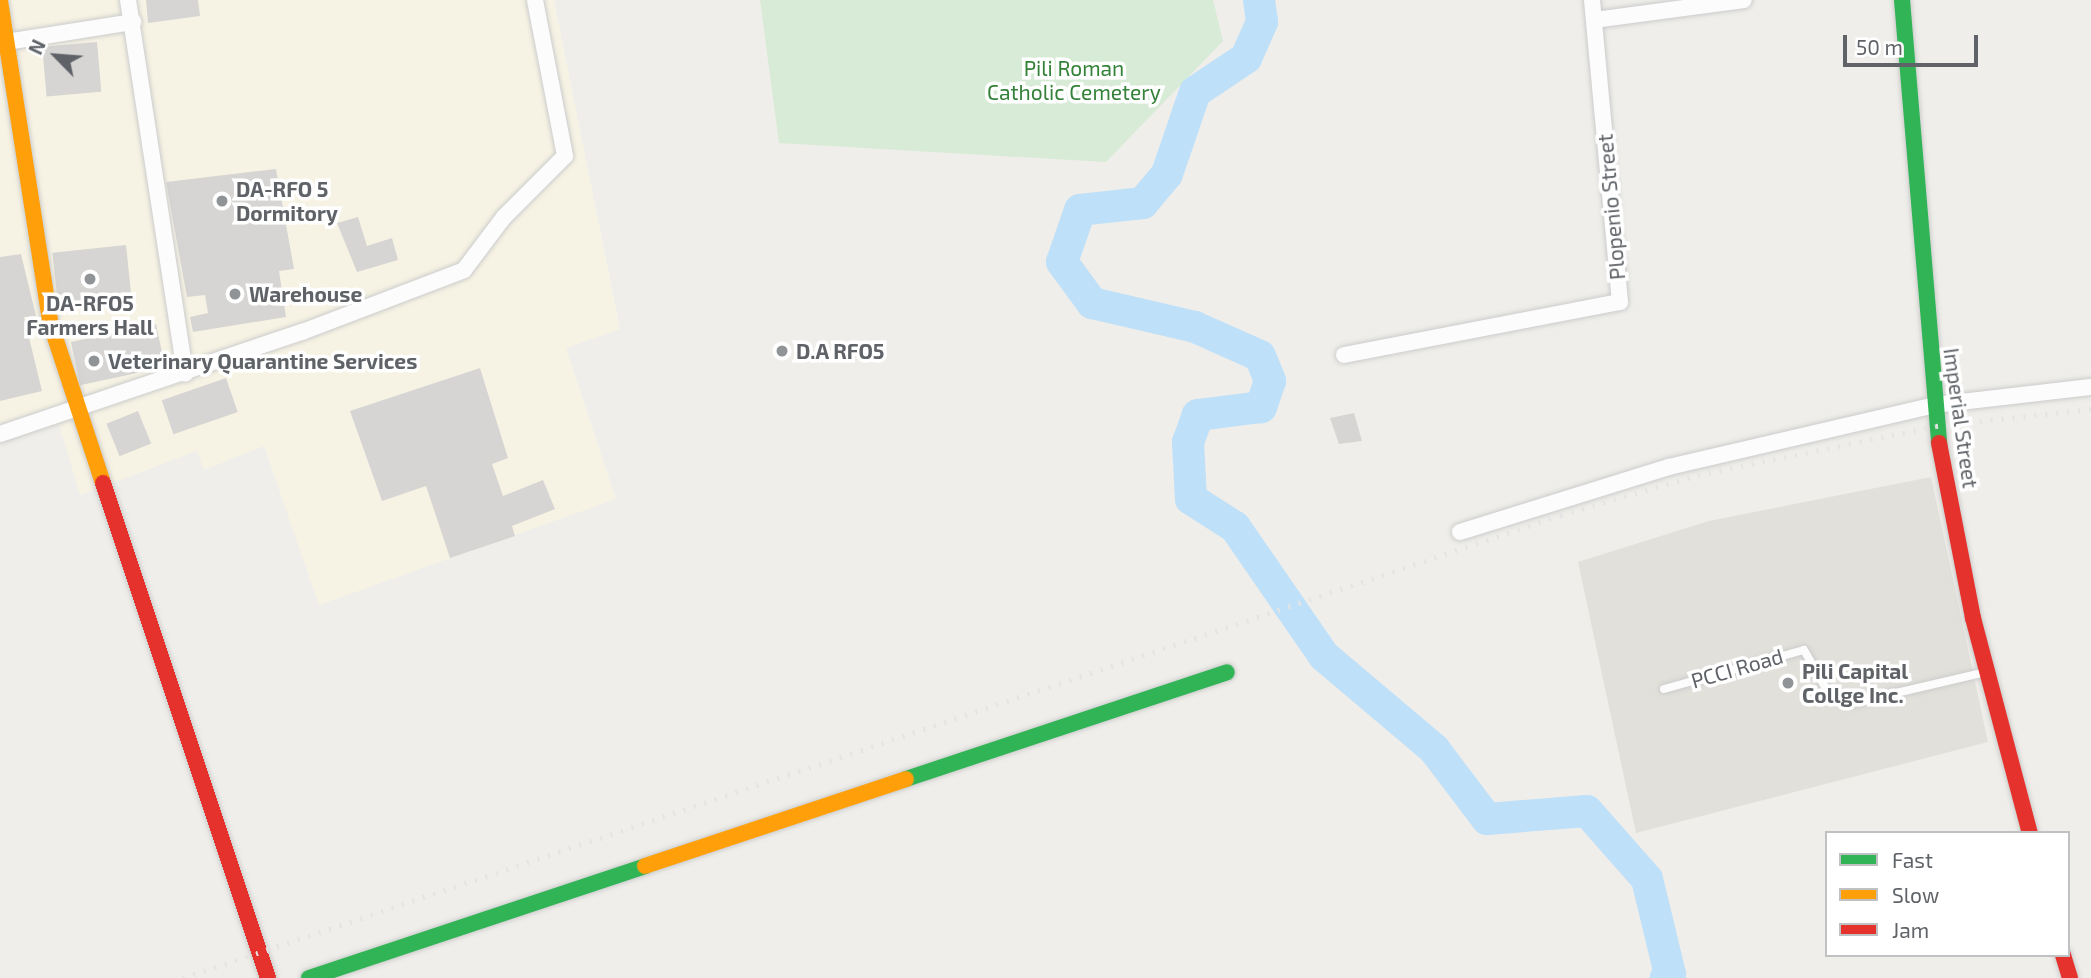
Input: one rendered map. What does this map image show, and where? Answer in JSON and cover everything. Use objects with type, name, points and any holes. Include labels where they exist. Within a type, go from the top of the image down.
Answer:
[{"type":"street","points":[[128,0],[185,374]]},
{"type":"street","points":[[0,434],[185,374],[464,270],[504,216],[565,156],[535,0]]},
{"type":"street","name":"Plopenio Street","points":[[1344,355],[1620,302],[1592,0]]},
{"type":"street","points":[[1594,20],[1744,0]]},
{"type":"street","name":"Imperial Street","points":[[1902,0],[1935,405],[1987,671],[2029,831]]},
{"type":"street","points":[[0,1],[3,43],[51,325],[77,410],[268,978]]},
{"type":"street","points":[[3,43],[133,22]]},
{"type":"street","points":[[1460,532],[1669,467],[1935,405],[2091,387]]},
{"type":"street","points":[[309,978],[1227,672]]},
{"type":"street","points":[[2064,957],[2070,978]]},
{"type":"lane","name":"PCCI Road","points":[[1664,689],[1804,650],[1829,694],[1849,704],[1987,671]]},
{"type":"shaded area","points":[[0,0],[554,0],[620,329],[566,348],[616,499],[319,605],[264,446],[204,470],[197,451],[80,495],[59,424],[0,443]]},
{"type":"shaded area","name":"Pili Capital Collge Inc.","points":[[1931,477],[1988,742],[1636,833],[1578,562],[1709,521]]},
{"type":"green space","name":"Pili Roman Catholic Cemetery","points":[[760,0],[1213,0],[1223,41],[1106,162],[779,143]]},
{"type":"building","points":[[146,0],[198,0],[200,16],[148,23]]},
{"type":"building","points":[[97,42],[101,92],[47,97],[42,47]]},
{"type":"building","points":[[276,169],[294,269],[279,271],[286,317],[193,332],[190,317],[208,313],[205,295],[187,297],[166,182]]},
{"type":"building","points":[[358,217],[367,246],[392,238],[398,260],[357,272],[337,223]]},
{"type":"building","name":"DA-RFO5 Farmers Hall","points":[[126,245],[132,304],[59,311],[52,253]]},
{"type":"building","points":[[21,254],[36,316],[24,317],[42,391],[0,401],[0,257]]},
{"type":"building","points":[[156,324],[165,367],[80,385],[71,342]]},
{"type":"building","points":[[480,368],[508,458],[492,464],[503,496],[543,480],[555,509],[512,526],[515,536],[450,558],[426,486],[382,501],[350,411]]},
{"type":"building","points":[[226,378],[238,412],[173,434],[162,400]]},
{"type":"building","points":[[138,411],[151,443],[120,456],[106,424]]},
{"type":"building","points":[[1354,413],[1362,441],[1339,444],[1330,418]]},
{"type":"waterway","points":[[1259,0],[1262,22],[1246,58],[1195,92],[1167,174],[1143,203],[1080,210],[1062,262],[1092,303],[1195,327],[1260,356],[1270,381],[1261,407],[1198,415],[1188,442],[1191,499],[1235,527],[1324,656],[1434,749],[1487,819],[1587,811],[1647,879],[1670,974],[1666,978]]},
{"type":"railway","points":[[183,978],[1561,515],[1698,475],[1936,426],[2091,409]]},
{"type":"traffic: fast","points":[[1902,0],[1939,443]]},
{"type":"traffic: fast","points":[[906,779],[1227,672]]},
{"type":"traffic: fast","points":[[309,978],[645,866]]},
{"type":"traffic: slow","points":[[0,1],[51,325],[103,483]]},
{"type":"traffic: slow","points":[[645,866],[906,779]]},
{"type":"traffic: jam","points":[[1939,443],[1973,618],[2029,831]]},
{"type":"traffic: jam","points":[[103,483],[268,978]]},
{"type":"traffic: jam","points":[[2064,957],[2070,978]]},
{"type":"place","name":"DA-RFO 5 Dormitory","points":[[222,201]]},
{"type":"place","name":"DA-RFO5 Farmers Hall","points":[[90,279]]},
{"type":"place","name":"Warehouse","points":[[235,294]]},
{"type":"place","name":"D.A RFO5","points":[[782,351]]},
{"type":"place","name":"Veterinary Quarantine Services","points":[[94,361]]},
{"type":"place","name":"Pili Capital Collge Inc.","points":[[1788,683]]}]
